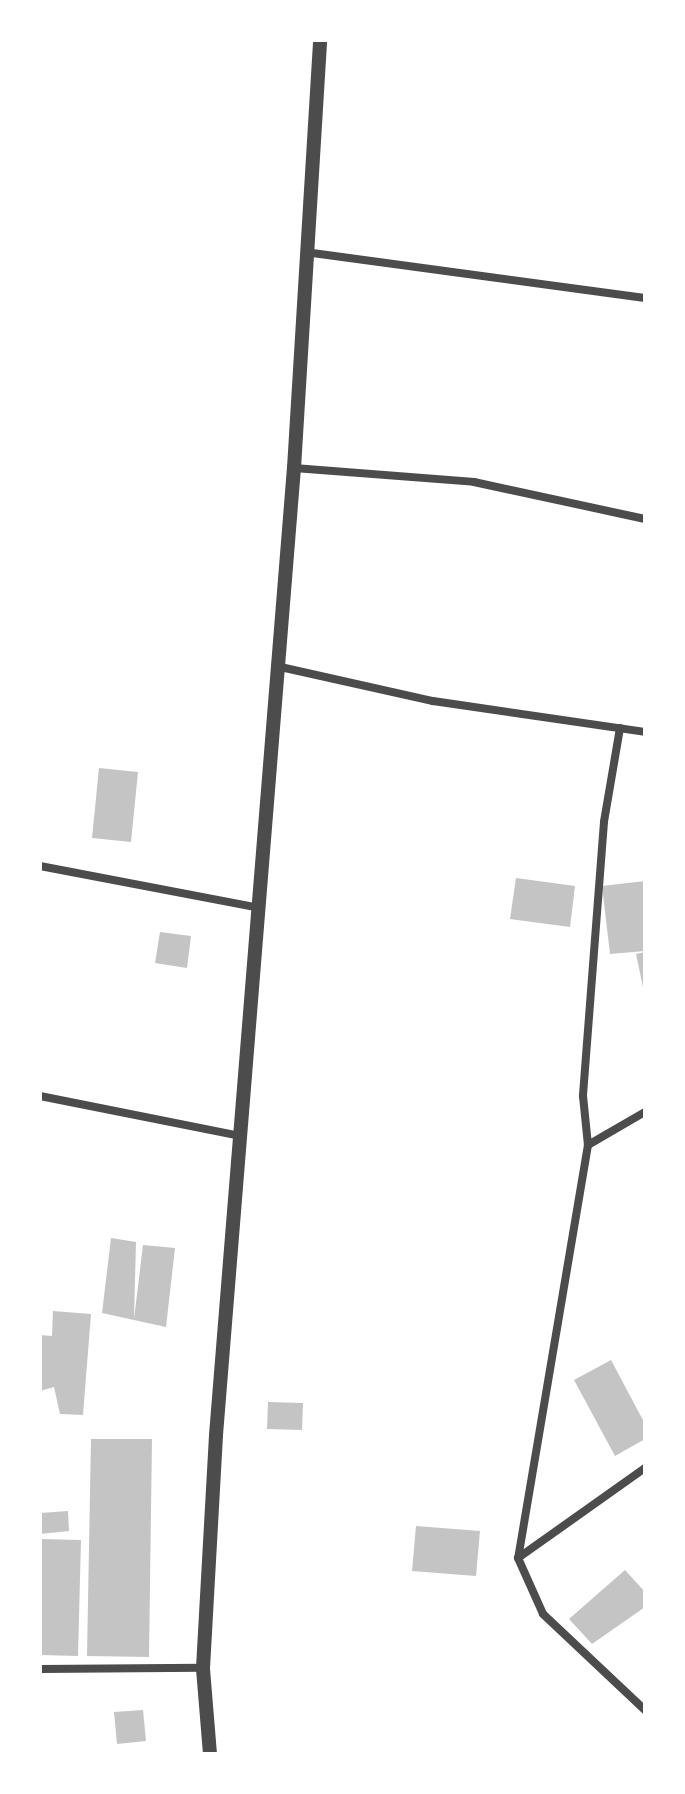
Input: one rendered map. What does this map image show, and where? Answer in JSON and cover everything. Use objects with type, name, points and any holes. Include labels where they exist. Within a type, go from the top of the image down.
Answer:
[{"type":"street","points":[[210,1754],[203,1668],[236,1135],[274,666],[294,468],[320,40]]},
{"type":"street","points":[[305,252],[645,298]]},
{"type":"street","points":[[294,468],[474,482],[645,519]]},
{"type":"street","points":[[274,666],[433,701],[645,732]]},
{"type":"street","points":[[620,728],[604,822],[583,1096],[588,1145],[518,1558],[543,1614],[645,1710]]},
{"type":"street","points":[[40,866],[254,907]]},
{"type":"street","points":[[40,1096],[236,1135]]},
{"type":"street","points":[[588,1145],[645,1112]]},
{"type":"street","points":[[518,1558],[645,1468]]},
{"type":"street","points":[[40,1669],[203,1668]]},
{"type":"building","points":[[99,768],[138,772],[131,842],[92,838]]},
{"type":"building","points":[[516,878],[575,886],[570,927],[510,919]]},
{"type":"building","points":[[645,881],[645,951],[610,954],[602,886]]},
{"type":"building","points":[[160,932],[191,936],[187,968],[155,963]]},
{"type":"building","points":[[645,952],[645,991],[644,992],[636,954]]},
{"type":"building","points":[[111,1238],[136,1242],[134,1319],[143,1245],[175,1248],[166,1327],[102,1313]]},
{"type":"building","points":[[53,1311],[91,1314],[83,1415],[60,1414],[54,1387],[40,1391],[40,1335],[52,1336]]},
{"type":"building","points":[[611,1360],[645,1424],[645,1439],[615,1456],[574,1380]]},
{"type":"building","points":[[268,1402],[303,1403],[302,1430],[267,1429]]},
{"type":"building","points":[[91,1439],[152,1439],[149,1657],[87,1656]]},
{"type":"building","points":[[68,1511],[69,1531],[40,1534],[40,1513]]},
{"type":"building","points":[[416,1526],[480,1531],[476,1576],[412,1571]]},
{"type":"building","points":[[40,1539],[81,1540],[78,1656],[40,1655]]},
{"type":"building","points":[[625,1570],[645,1592],[645,1607],[592,1644],[569,1619]]},
{"type":"building","points":[[143,1710],[146,1741],[117,1744],[114,1712]]}]
